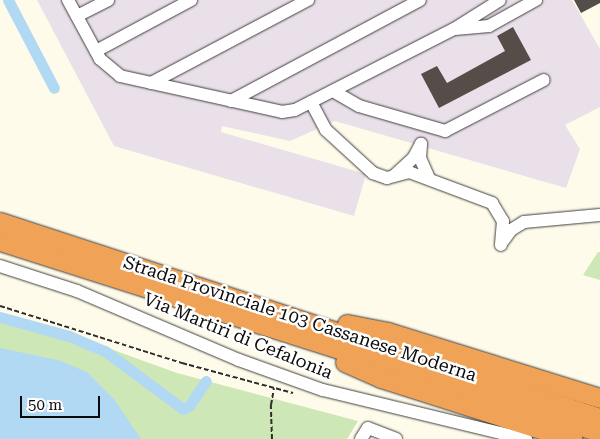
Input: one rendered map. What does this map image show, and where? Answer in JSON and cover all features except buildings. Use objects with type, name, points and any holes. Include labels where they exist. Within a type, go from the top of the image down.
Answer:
[{"type":"highway","name":"Strada Provinciale 103 Cassanese Moderna","points":[[0,222],[600,432]]},
{"type":"highway","name":"Strada Provinciale 103 Cassanese Moderna","points":[[0,241],[274,319],[600,418]]},
{"type":"highway","points":[[274,319],[388,332],[600,398]]},
{"type":"highway","points":[[274,319],[380,378],[572,439]]},
{"type":"street","points":[[68,0],[96,51],[115,73],[151,83],[282,112],[295,110],[454,29],[500,0]]},
{"type":"street","points":[[77,16],[108,0]]},
{"type":"street","points":[[96,51],[191,0]]},
{"type":"street","points":[[151,83],[308,0]]},
{"type":"street","points":[[231,101],[420,0]]},
{"type":"street","points":[[454,29],[489,26],[536,0]]},
{"type":"street","points":[[333,91],[359,106],[446,132],[544,80]]},
{"type":"street","points":[[311,102],[326,130],[374,173],[387,178],[409,172],[492,203],[503,221],[500,248],[510,230],[524,222],[600,215]]},
{"type":"street","points":[[395,175],[414,157],[421,144],[420,158],[429,178]]},
{"type":"street","name":"Via Martiri di Cefalonia","points":[[0,266],[77,291],[239,360],[322,390],[475,433],[526,439]]},
{"type":"street","points":[[362,439],[368,428],[396,439]]},
{"type":"path","points":[[0,306],[182,363],[274,388],[270,405],[272,439]]},
{"type":"shaded area","points":[[37,0],[572,0],[600,49],[600,107],[565,125],[580,149],[566,188],[335,121],[290,141],[222,126],[221,132],[366,174],[354,216],[114,146]]},
{"type":"green space","points":[[598,252],[600,252],[600,280],[583,275]]},
{"type":"green space","points":[[0,314],[72,335],[177,373],[358,421],[347,439],[0,439]]},
{"type":"water","points":[[0,348],[58,360],[87,372],[114,399],[141,439],[0,439]]},
{"type":"waterway","points":[[8,0],[54,88]]},
{"type":"waterway","points":[[0,317],[69,336],[105,351],[183,409],[189,406],[206,381]]}]
